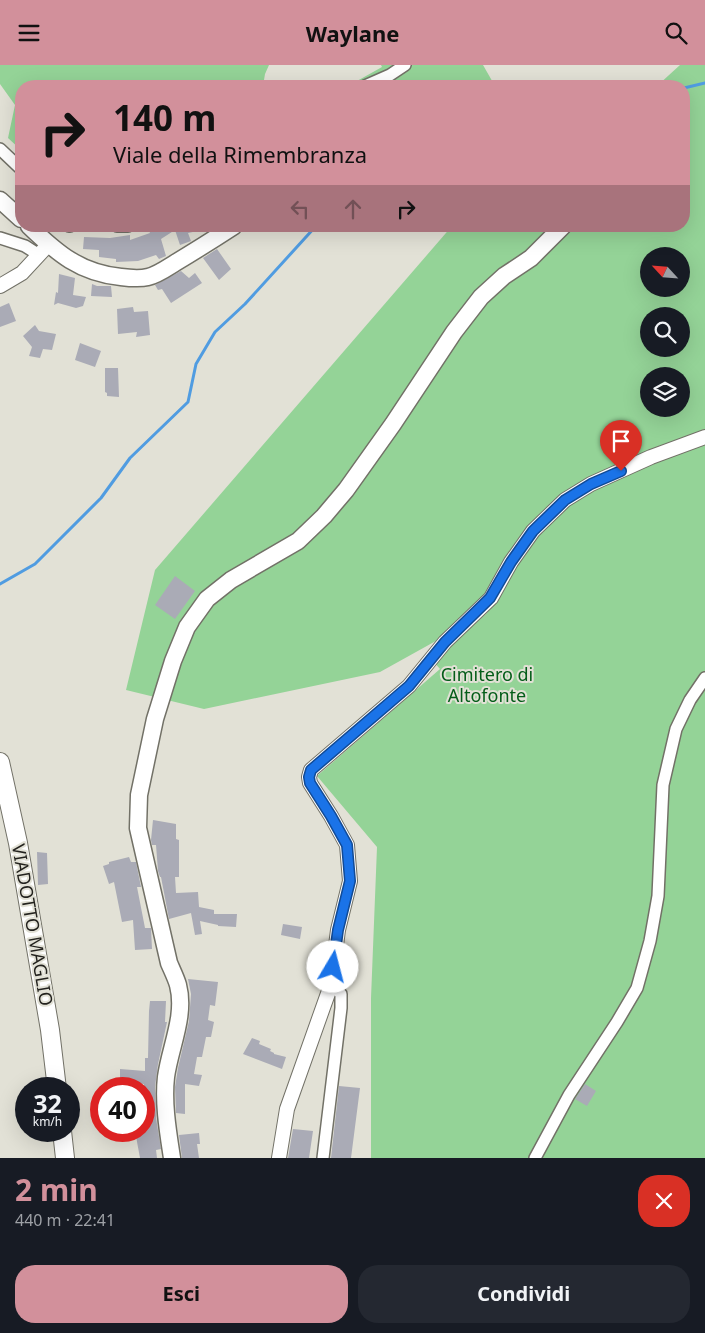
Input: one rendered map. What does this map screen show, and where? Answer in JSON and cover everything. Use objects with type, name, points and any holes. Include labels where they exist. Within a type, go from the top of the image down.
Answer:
[{"type":"main road","points":[[0,200],[15,214]]},
{"type":"main road","points":[[33,232],[44,250],[91,271],[127,278],[148,277],[168,267],[224,232]]},
{"type":"main road","points":[[172,1158],[166,1113],[166,1077],[177,1030],[179,994],[178,985],[169,963],[138,829],[139,795],[155,719],[173,661],[187,627],[207,599],[231,580],[298,541],[324,515],[346,490],[367,461],[454,332],[481,297],[504,276],[531,258],[557,232]]},
{"type":"main road","name":"VIADOTTO MAGLIO","points":[[0,762],[18,843],[50,1030],[56,1077]]},
{"type":"main road","points":[[63,1142],[65,1158]]},
{"type":"street","points":[[378,80],[405,65]]},
{"type":"street","points":[[0,149],[15,163]]},
{"type":"street","points":[[0,238],[44,250]]},
{"type":"street","points":[[0,286],[22,273],[44,250]]},
{"type":"street","points":[[279,1158],[287,1109],[331,985],[338,930],[350,881],[347,845],[310,783],[311,770],[409,686],[445,642],[490,598],[511,562],[533,531],[565,500],[591,484],[651,457],[705,437]]},
{"type":"street","points":[[536,1158],[569,1095],[637,988],[650,941],[658,896],[663,785],[676,729],[690,700],[705,678]]},
{"type":"street","points":[[323,1158],[341,1008],[341,994],[331,985]]},
{"type":"green space","points":[[0,65],[269,65],[264,80],[15,80],[15,105],[0,84]]},
{"type":"green space","points":[[381,65],[483,65],[492,80],[359,80],[382,67]]},
{"type":"green space","name":"Cimitero di Altofonte","points":[[680,65],[705,65],[705,1158],[371,1158],[371,998],[377,847],[317,776],[440,669],[433,661],[488,612],[380,672],[204,709],[126,690],[155,570],[447,232],[690,232],[690,80],[664,80]]},
{"type":"green space","points":[[15,105],[15,144],[8,138]]},
{"type":"building","points":[[172,232],[161,239],[166,256],[159,259],[156,255],[138,261],[116,262],[116,259],[99,257],[99,250],[83,249],[84,237],[110,238],[130,235],[130,240],[150,233]]},
{"type":"building","points":[[176,232],[193,232],[188,233],[191,241],[180,245]]},
{"type":"building","points":[[217,249],[231,269],[219,280],[203,258]]},
{"type":"building","points":[[181,271],[189,278],[195,273],[202,283],[171,303],[162,289],[158,290],[155,285]]},
{"type":"building","points":[[59,274],[75,278],[73,295],[86,297],[83,306],[76,308],[58,303],[54,305],[56,292],[58,293]]},
{"type":"building","points":[[92,284],[111,286],[112,297],[91,296]]},
{"type":"building","points":[[9,303],[16,321],[0,327],[0,307]]},
{"type":"building","points":[[133,307],[134,312],[148,311],[150,335],[136,337],[137,332],[118,334],[117,309]]},
{"type":"building","points":[[35,325],[39,331],[56,334],[52,350],[43,349],[40,358],[29,356],[32,347],[23,336]]},
{"type":"building","points":[[80,343],[101,351],[95,367],[75,360]]},
{"type":"building","points":[[105,368],[118,368],[119,397],[107,396],[105,392]]},
{"type":"building","points":[[175,576],[195,591],[175,619],[155,605]]},
{"type":"building","points":[[153,820],[176,824],[176,839],[179,840],[179,877],[175,877],[176,893],[198,892],[199,907],[214,910],[214,914],[237,914],[236,927],[218,926],[200,921],[202,934],[195,935],[191,913],[169,919],[161,877],[158,871],[156,845],[152,845],[151,840]]},
{"type":"building","points":[[37,852],[47,853],[48,884],[38,885]]},
{"type":"building","points":[[129,857],[131,862],[136,862],[141,887],[137,887],[145,928],[151,928],[152,949],[135,950],[133,920],[122,922],[114,882],[109,884],[103,866],[109,864],[109,862]]},
{"type":"building","points":[[283,924],[302,927],[300,939],[281,935]]},
{"type":"building","points":[[188,979],[218,982],[215,1006],[210,1005],[208,1020],[214,1022],[211,1037],[206,1037],[202,1057],[197,1057],[194,1074],[202,1075],[199,1086],[185,1084],[185,1114],[176,1113],[175,1087],[189,1021],[191,994]]},
{"type":"building","points":[[150,1001],[166,1001],[165,1022],[167,1022],[155,1087],[155,1077],[120,1077],[120,1069],[145,1071],[145,1058],[148,1058]]},
{"type":"building","points":[[252,1038],[260,1041],[259,1044],[271,1049],[270,1051],[274,1054],[286,1057],[282,1069],[243,1054]]},
{"type":"building","points":[[585,1084],[596,1091],[587,1106],[575,1099]]},
{"type":"building","points":[[339,1086],[360,1088],[351,1158],[331,1158]]},
{"type":"building","points":[[155,1087],[156,1118],[161,1149],[156,1150],[157,1158],[140,1158],[137,1142],[155,1142]]},
{"type":"building","points":[[293,1129],[313,1131],[309,1158],[288,1158]]},
{"type":"building","points":[[199,1133],[200,1144],[197,1144],[199,1158],[182,1158],[179,1135]]},
{"type":"waterway","points":[[690,87],[705,83]]},
{"type":"waterway","points":[[0,584],[35,564],[101,498],[130,458],[188,402],[196,364],[215,332],[245,304],[311,232]]},
{"type":"route","points":[[333,967],[338,930],[350,881],[347,845],[310,783],[311,770],[409,686],[445,642],[490,598],[511,562],[533,531],[565,500],[591,484],[621,471]]}]
